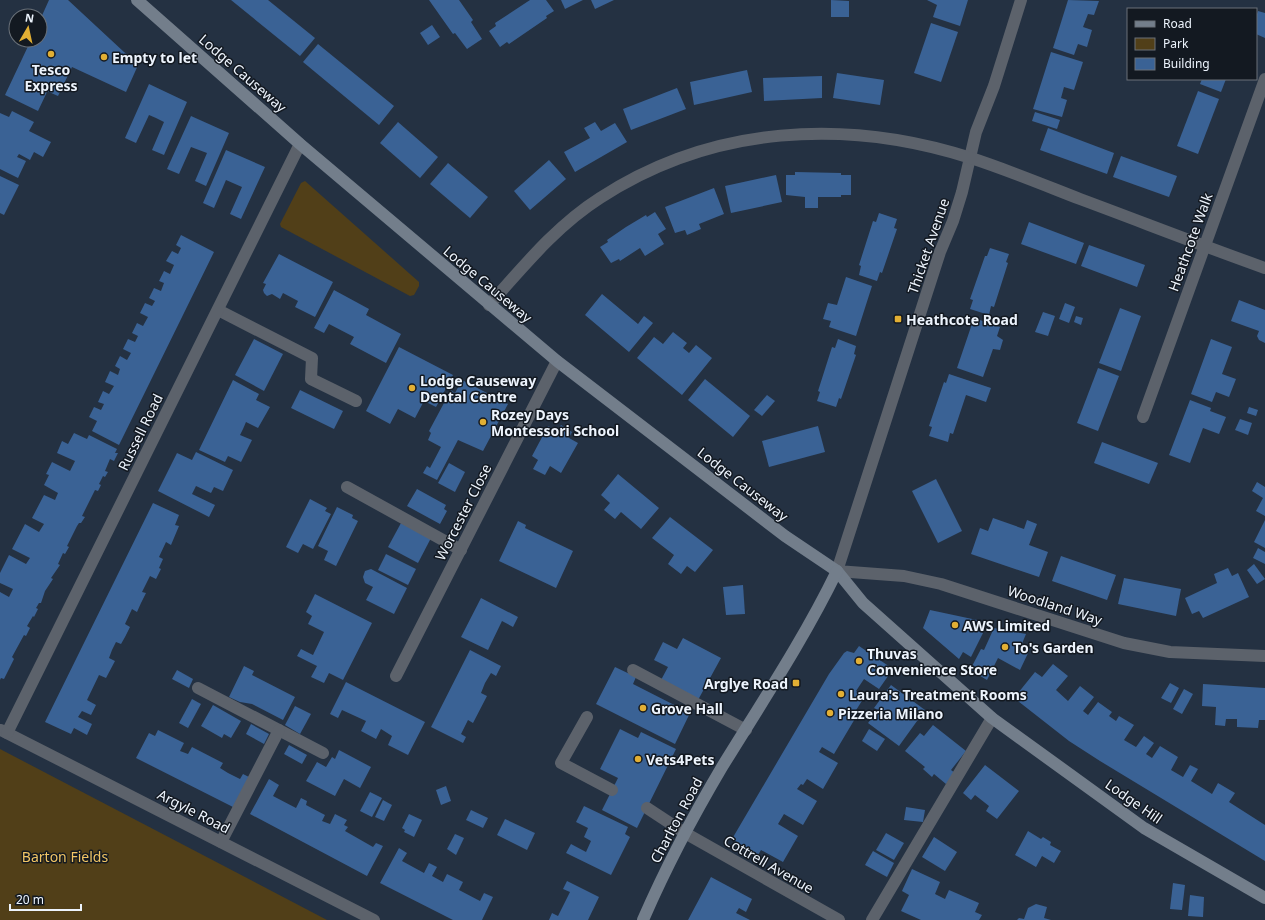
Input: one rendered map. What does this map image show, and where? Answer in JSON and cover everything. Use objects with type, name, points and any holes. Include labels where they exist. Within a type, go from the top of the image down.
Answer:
[{"type":"main road","name":"Lodge Causeway","points":[[137,0],[300,144],[557,361],[785,536],[837,570],[863,603],[992,718]]},
{"type":"main road","name":"Charlton Road","points":[[643,920],[685,833],[723,766],[816,614],[837,570]]},
{"type":"main road","name":"Lodge Hill","points":[[992,718],[1144,828],[1265,898]]},
{"type":"street","name":"Thicket Avenue","points":[[837,570],[940,252],[953,221],[971,158],[976,132],[994,86],[1021,0]]},
{"type":"street","name":"Heathcote Walk","points":[[1143,416],[1265,78]]},
{"type":"street","points":[[489,305],[537,252],[587,207],[626,183],[674,160],[698,152],[752,138],[808,133],[867,136],[896,140],[971,158],[1265,268]]},
{"type":"street","name":"Russell Road","points":[[4,731],[218,310],[300,144]]},
{"type":"street","points":[[218,310],[312,358],[312,379],[356,402]]},
{"type":"street","name":"Worcester Close","points":[[396,676],[557,361]]},
{"type":"street","points":[[348,487],[461,550]]},
{"type":"street","name":"Woodland Way","points":[[837,570],[904,576],[941,584],[1124,643],[1162,650],[1265,656]]},
{"type":"street","points":[[633,670],[746,730]]},
{"type":"street","points":[[198,688],[323,753]]},
{"type":"street","points":[[587,717],[561,763],[612,790]]},
{"type":"street","points":[[872,920],[992,718]]},
{"type":"street","points":[[221,842],[279,730]]},
{"type":"street","name":"Argyle Road","points":[[4,731],[374,920]]},
{"type":"street","name":"Cottrell Avenue","points":[[647,808],[685,833],[839,920]]},
{"type":"green space","points":[[305,181],[419,282],[419,286],[414,295],[410,296],[281,227],[280,224],[301,183]]},
{"type":"green space","name":"Barton Fields","points":[[0,749],[327,920],[0,920]]},
{"type":"building","points":[[49,0],[68,0],[124,52],[139,63],[126,92],[72,67],[58,96],[33,85],[47,92],[38,111],[5,95],[27,48],[48,48],[48,8],[45,8]]},
{"type":"building","points":[[231,0],[268,0],[315,38],[300,56]]},
{"type":"building","points":[[429,0],[459,0],[473,20],[471,22],[482,39],[467,49],[455,33],[453,34]]},
{"type":"building","points":[[530,0],[546,0],[554,11],[546,16],[547,18],[509,44],[507,42],[500,47],[489,31],[496,26],[495,23]]},
{"type":"building","points":[[561,0],[583,0],[565,9]]},
{"type":"building","points":[[591,0],[614,0],[595,9]]},
{"type":"building","points":[[831,0],[849,1],[849,17],[831,17]]},
{"type":"building","points":[[927,0],[968,0],[960,26],[933,17],[937,5]]},
{"type":"building","points":[[1068,0],[1099,1],[1094,15],[1088,14],[1083,27],[1092,30],[1087,47],[1078,44],[1074,55],[1053,48]]},
{"type":"building","points":[[1258,11],[1265,13],[1265,38],[1257,34]]},
{"type":"building","points":[[931,23],[958,32],[941,82],[914,73]]},
{"type":"building","points":[[432,25],[440,37],[428,45],[420,33]]},
{"type":"building","points":[[318,44],[394,106],[379,125],[303,62]]},
{"type":"building","points":[[1051,52],[1083,62],[1074,90],[1064,87],[1061,98],[1067,100],[1062,117],[1033,109]]},
{"type":"building","points":[[747,70],[752,92],[694,105],[690,82]]},
{"type":"building","points":[[837,73],[884,80],[880,105],[833,98]]},
{"type":"building","points":[[822,76],[822,98],[764,101],[763,78]]},
{"type":"building","points":[[1202,80],[1226,80],[1221,92],[1200,84]]},
{"type":"building","points":[[149,84],[187,102],[164,155],[152,150],[164,122],[156,118],[149,115],[136,143],[125,138]]},
{"type":"building","points":[[677,88],[686,109],[631,130],[623,109]]},
{"type":"building","points":[[1198,91],[1219,99],[1198,154],[1177,146]]},
{"type":"building","points":[[12,111],[34,122],[29,131],[51,142],[43,157],[34,152],[30,160],[19,154],[17,157],[26,161],[18,178],[0,169],[0,113],[9,117]]},
{"type":"building","points":[[1035,112],[1060,120],[1057,129],[1032,121]]},
{"type":"building","points":[[191,116],[229,133],[206,186],[195,181],[207,153],[191,147],[179,174],[167,169]]},
{"type":"building","points":[[398,122],[438,157],[420,178],[380,143]]},
{"type":"building","points":[[595,122],[601,131],[615,123],[627,142],[575,172],[564,152],[590,138],[584,128]]},
{"type":"building","points":[[1048,128],[1114,153],[1107,174],[1040,150]]},
{"type":"building","points":[[226,150],[265,167],[241,219],[230,214],[242,187],[226,180],[214,208],[203,203]]},
{"type":"building","points":[[1121,156],[1177,176],[1169,197],[1113,177]]},
{"type":"building","points":[[549,160],[566,179],[530,210],[514,191]]},
{"type":"building","points":[[448,163],[488,197],[470,218],[430,184]]},
{"type":"building","points":[[795,172],[841,173],[841,175],[851,175],[851,195],[841,195],[841,197],[818,197],[818,208],[805,208],[805,197],[786,195],[786,175],[795,175]]},
{"type":"building","points":[[776,175],[782,202],[731,213],[725,186]]},
{"type":"building","points":[[0,176],[19,185],[4,215],[0,213]]},
{"type":"building","points":[[714,188],[724,214],[699,224],[701,229],[687,235],[685,230],[675,233],[665,207]]},
{"type":"building","points":[[655,212],[666,229],[658,234],[664,244],[645,256],[640,248],[620,261],[619,259],[611,263],[600,247],[608,242],[607,240],[626,227],[646,215],[647,217]]},
{"type":"building","points":[[879,213],[897,219],[894,228],[897,229],[882,273],[880,272],[877,281],[859,275],[861,266],[859,265],[873,221],[876,222]]},
{"type":"building","points":[[1029,222],[1084,243],[1076,264],[1021,244]]},
{"type":"building","points":[[181,235],[214,252],[119,445],[92,431],[97,421],[89,417],[94,407],[101,410],[104,404],[98,402],[103,391],[109,394],[114,386],[105,382],[110,371],[118,375],[120,369],[115,366],[120,356],[127,360],[131,353],[123,349],[128,339],[135,342],[138,336],[132,333],[137,323],[143,326],[148,317],[140,313],[145,303],[152,306],[155,301],[149,298],[154,288],[161,291],[164,283],[159,281],[164,271],[170,274],[174,265],[166,261],[172,251],[178,254],[181,248],[176,245]]},
{"type":"building","points":[[1089,245],[1145,265],[1137,287],[1081,266]]},
{"type":"building","points":[[990,248],[1009,254],[1006,262],[1008,263],[994,307],[991,306],[989,315],[970,309],[973,300],[970,299],[985,256],[987,256]]},
{"type":"building","points":[[279,254],[333,282],[315,317],[295,307],[298,301],[283,293],[280,299],[272,294],[267,296],[264,293],[263,290],[266,284],[263,283]]},
{"type":"building","points":[[846,277],[872,286],[856,336],[829,327],[831,321],[823,319],[828,303],[837,305]]},
{"type":"building","points":[[334,290],[369,309],[366,315],[401,334],[386,363],[350,344],[354,337],[329,324],[324,333],[314,328]]},
{"type":"building","points":[[602,294],[638,324],[644,316],[653,323],[629,352],[585,315]]},
{"type":"building","points":[[1239,300],[1265,310],[1265,343],[1259,340],[1257,336],[1259,331],[1231,321]]},
{"type":"building","points":[[1065,303],[1075,307],[1069,323],[1059,319]]},
{"type":"building","points":[[1120,308],[1141,316],[1121,371],[1099,363]]},
{"type":"building","points":[[1043,312],[1055,316],[1048,336],[1035,332]]},
{"type":"building","points":[[1076,316],[1083,318],[1081,325],[1074,322]]},
{"type":"building","points":[[974,318],[1000,327],[997,336],[1003,340],[1000,350],[993,349],[983,377],[957,368]]},
{"type":"building","points":[[673,332],[687,343],[683,348],[689,353],[696,345],[712,358],[682,395],[637,358],[654,337],[663,344]]},
{"type":"building","points":[[254,339],[283,354],[264,391],[235,375]]},
{"type":"building","points":[[838,339],[856,346],[854,354],[856,355],[841,399],[839,398],[836,407],[817,401],[820,392],[818,391],[832,347],[835,348]]},
{"type":"building","points":[[1211,339],[1232,347],[1222,374],[1236,379],[1229,397],[1216,392],[1212,402],[1191,394]]},
{"type":"building","name":"Lodge Causeway Dental Centre","points":[[399,347],[453,375],[436,407],[424,401],[415,418],[398,409],[390,424],[366,411]]},
{"type":"building","points":[[1098,368],[1119,376],[1098,431],[1077,423]]},
{"type":"building","points":[[949,374],[991,388],[986,402],[966,395],[953,434],[950,433],[948,442],[929,436],[932,427],[929,426],[944,382],[946,383]]},
{"type":"building","points":[[705,379],[750,416],[733,437],[688,400]]},
{"type":"building","points":[[233,380],[259,394],[256,400],[270,407],[258,428],[246,422],[240,435],[252,440],[241,462],[228,456],[225,462],[199,450]]},
{"type":"building","points":[[462,380],[508,404],[483,451],[458,440],[437,480],[423,473],[427,466],[430,468],[441,447],[428,440],[431,433],[429,431],[451,390],[455,393]]},
{"type":"building","points":[[300,390],[343,411],[334,429],[291,408]]},
{"type":"building","points":[[767,395],[775,401],[762,416],[754,410]]},
{"type":"building","points":[[1190,400],[1211,408],[1210,411],[1226,417],[1219,434],[1203,428],[1190,463],[1169,455]]},
{"type":"building","points":[[1249,407],[1258,410],[1256,416],[1247,413]]},
{"type":"building","points":[[1240,419],[1252,423],[1248,435],[1235,430]]},
{"type":"building","points":[[561,425],[572,432],[569,438],[578,443],[561,473],[550,466],[545,475],[533,469],[538,460],[532,456],[548,426],[557,431]]},
{"type":"building","points":[[818,426],[825,452],[769,467],[762,441]]},
{"type":"building","points":[[74,433],[87,439],[89,435],[117,449],[115,453],[118,453],[114,461],[110,459],[105,471],[108,472],[105,477],[103,476],[99,484],[101,485],[98,491],[95,490],[82,516],[85,517],[77,526],[67,546],[69,547],[65,554],[63,553],[58,564],[60,565],[51,578],[53,579],[45,591],[41,603],[39,603],[36,608],[38,609],[34,617],[33,616],[27,626],[30,628],[26,636],[24,635],[12,657],[14,659],[4,679],[1,678],[0,680],[0,592],[9,597],[13,589],[0,583],[0,573],[9,555],[26,564],[30,558],[12,549],[25,524],[39,532],[44,524],[32,518],[44,495],[55,500],[58,493],[44,485],[49,475],[46,474],[52,462],[70,471],[75,461],[57,453],[62,441],[68,444]]},
{"type":"building","points":[[1102,442],[1158,463],[1149,484],[1094,463]]},
{"type":"building","points":[[196,452],[233,470],[223,491],[214,487],[211,493],[196,486],[192,494],[215,505],[209,517],[158,491],[177,453],[192,460]]},
{"type":"building","points":[[449,463],[465,472],[455,492],[438,483]]},
{"type":"building","points":[[618,474],[659,508],[641,529],[621,512],[615,519],[604,510],[610,503],[601,495]]},
{"type":"building","points":[[936,479],[962,531],[938,543],[912,491]]},
{"type":"building","points":[[1257,482],[1265,487],[1265,516],[1256,511],[1263,498],[1252,491]]},
{"type":"building","points":[[417,489],[446,505],[444,509],[447,511],[440,524],[407,506]]},
{"type":"building","points":[[310,499],[327,508],[325,511],[331,514],[313,549],[303,544],[298,553],[286,547]]},
{"type":"building","points":[[153,503],[179,515],[175,525],[179,526],[171,545],[166,542],[159,557],[163,559],[159,568],[161,569],[156,579],[150,576],[142,592],[146,593],[137,612],[132,609],[125,624],[130,627],[125,637],[121,644],[116,642],[112,650],[109,658],[115,661],[106,678],[99,675],[87,700],[96,705],[91,715],[82,711],[78,717],[92,724],[87,735],[74,728],[71,734],[45,722]]},
{"type":"building","points":[[337,507],[353,515],[352,518],[358,521],[336,566],[324,560],[328,551],[318,546]]},
{"type":"building","points":[[670,517],[713,550],[695,572],[687,566],[681,574],[668,564],[674,555],[652,538]]},
{"type":"building","points":[[993,518],[1024,529],[1027,520],[1037,524],[1029,545],[1048,552],[1039,577],[971,554],[980,528],[988,531]]},
{"type":"building","points":[[1265,520],[1265,548],[1254,542]]},
{"type":"building","points":[[518,521],[526,525],[525,528],[573,551],[556,588],[499,561]]},
{"type":"building","points":[[401,523],[431,538],[418,563],[388,547]]},
{"type":"building","points":[[1258,548],[1265,552],[1265,564],[1253,558]]},
{"type":"building","points":[[386,554],[416,569],[408,585],[378,570]]},
{"type":"building","points":[[1061,556],[1116,575],[1107,600],[1052,581]]},
{"type":"building","points":[[1254,564],[1265,579],[1257,584],[1247,570]]},
{"type":"building","points":[[1228,568],[1232,576],[1238,573],[1249,597],[1203,618],[1199,611],[1192,614],[1185,598],[1217,583],[1214,574]]},
{"type":"building","points":[[371,569],[407,588],[394,614],[366,600],[373,587],[365,583],[363,577],[365,571]]},
{"type":"building","points":[[1124,578],[1181,589],[1176,616],[1118,604]]},
{"type":"building","points":[[743,585],[745,614],[726,615],[723,587]]},
{"type":"building","points":[[315,594],[372,623],[343,680],[329,673],[324,683],[311,677],[317,666],[297,656],[301,649],[313,655],[324,632],[308,624],[312,616],[306,612]]},
{"type":"building","points":[[481,598],[518,617],[513,627],[502,621],[488,650],[461,637]]},
{"type":"building","points":[[930,610],[977,620],[973,629],[983,633],[971,657],[963,652],[959,659],[923,628]]},
{"type":"building","name":"To's Garden","points":[[994,628],[1026,634],[1021,646],[1030,649],[1020,670],[998,658],[987,680],[970,670],[981,649],[984,650]]},
{"type":"building","points":[[683,638],[721,658],[698,700],[661,680],[668,667],[654,660],[663,642],[677,649]]},
{"type":"building","points":[[859,646],[893,669],[879,689],[864,679],[856,691],[865,696],[853,715],[856,717],[834,754],[822,747],[819,752],[838,763],[823,789],[807,779],[803,785],[801,784],[797,789],[817,801],[803,825],[784,814],[778,824],[798,836],[783,862],[761,850],[758,855],[732,839],[829,674],[844,653],[847,651],[854,653]]},
{"type":"building","points":[[470,650],[501,666],[496,676],[491,673],[485,683],[481,693],[487,696],[473,723],[468,720],[461,734],[466,737],[463,743],[431,727]]},
{"type":"building","points":[[1053,664],[1068,676],[1056,690],[1068,701],[1080,686],[1094,697],[1083,711],[1088,715],[1098,702],[1112,712],[1109,716],[1116,721],[1119,716],[1134,725],[1124,740],[1136,747],[1144,736],[1154,743],[1146,754],[1152,758],[1160,746],[1178,757],[1171,770],[1183,777],[1190,765],[1198,769],[1191,781],[1212,794],[1218,783],[1235,793],[1229,802],[1265,825],[1265,861],[1069,741],[1014,698],[1035,672],[1042,677]]},
{"type":"building","points":[[244,666],[254,671],[252,675],[295,697],[283,720],[252,704],[240,702],[229,697]]},
{"type":"building","name":"Grove Hall","points":[[615,667],[636,677],[633,684],[690,713],[675,744],[596,704]]},
{"type":"building","points":[[177,670],[193,679],[189,688],[172,679]]},
{"type":"building","points":[[346,682],[425,722],[408,755],[388,745],[392,736],[381,729],[376,739],[361,731],[366,721],[342,710],[338,718],[330,714]]},
{"type":"building","points":[[1170,683],[1179,688],[1171,703],[1161,698]]},
{"type":"building","points":[[1203,684],[1265,688],[1265,720],[1259,720],[1258,728],[1237,727],[1237,719],[1226,719],[1225,726],[1215,725],[1216,707],[1202,706]]},
{"type":"building","points":[[891,685],[925,710],[899,746],[868,723],[878,710],[874,708]]},
{"type":"building","points":[[1184,689],[1193,694],[1182,714],[1173,709]]},
{"type":"building","points":[[192,699],[201,704],[188,728],[179,723]]},
{"type":"building","points":[[213,705],[241,721],[231,738],[224,734],[222,738],[201,726]]},
{"type":"building","points":[[295,706],[311,714],[300,734],[285,725]]},
{"type":"building","points":[[251,724],[269,734],[264,744],[246,734]]},
{"type":"building","points":[[933,725],[966,751],[951,770],[955,773],[946,784],[934,774],[932,777],[923,769],[925,767],[905,751],[920,733],[924,736]]},
{"type":"building","name":"Vets4Pets","points":[[620,729],[638,738],[641,732],[676,749],[637,828],[602,810],[618,778],[600,769]]},
{"type":"building","points":[[869,729],[885,739],[877,751],[862,741]]},
{"type":"building","points":[[158,730],[184,743],[180,751],[188,754],[192,747],[223,763],[220,768],[228,773],[240,779],[243,774],[249,777],[233,807],[136,758],[149,733],[155,736]]},
{"type":"building","points":[[289,745],[307,755],[302,764],[284,754]]},
{"type":"building","points":[[339,750],[371,767],[360,788],[344,779],[335,796],[306,781],[317,762],[326,767],[332,757],[335,759]]},
{"type":"building","points":[[985,765],[1019,791],[997,819],[986,811],[989,806],[975,795],[971,800],[963,793]]},
{"type":"building","points":[[269,779],[279,785],[273,796],[296,808],[301,798],[307,801],[306,805],[325,815],[322,821],[330,824],[335,814],[347,820],[344,825],[348,827],[345,831],[373,847],[376,843],[383,846],[367,876],[250,814]]},
{"type":"building","points":[[446,786],[451,801],[441,805],[436,790]]},
{"type":"building","points":[[370,792],[382,798],[372,817],[360,811]]},
{"type":"building","points":[[383,800],[392,805],[384,821],[375,817]]},
{"type":"building","points":[[584,806],[628,827],[625,834],[630,837],[611,875],[566,853],[571,844],[586,852],[591,841],[584,837],[588,828],[576,822]]},
{"type":"building","points":[[906,807],[925,810],[923,822],[904,820]]},
{"type":"building","points":[[471,810],[488,818],[483,828],[466,820]]},
{"type":"building","points":[[409,814],[422,820],[414,837],[404,832],[405,830],[402,828]]},
{"type":"building","points":[[505,819],[535,833],[527,850],[497,835]]},
{"type":"building","points":[[1028,831],[1041,839],[1043,837],[1051,842],[1050,845],[1061,851],[1054,863],[1042,856],[1036,867],[1015,855]]},
{"type":"building","points":[[886,833],[904,843],[894,860],[876,850]]},
{"type":"building","points":[[455,834],[464,838],[456,855],[447,849]]},
{"type":"building","points":[[934,837],[957,852],[945,871],[922,857]]},
{"type":"building","points":[[399,848],[407,853],[402,861],[424,873],[429,863],[437,867],[432,876],[443,882],[447,874],[463,882],[459,890],[480,901],[484,893],[493,897],[482,920],[453,920],[380,883]]},
{"type":"building","points":[[873,851],[894,863],[887,877],[865,865]]},
{"type":"building","points":[[912,869],[940,882],[935,894],[945,899],[949,890],[979,903],[975,912],[982,915],[979,920],[921,920],[901,911],[909,895],[902,891]]},
{"type":"building","points":[[711,877],[752,899],[746,912],[739,908],[736,913],[750,920],[688,920]]},
{"type":"building","points":[[567,881],[599,897],[588,920],[549,920],[552,913],[558,916],[570,892],[563,889]]},
{"type":"building","points":[[1173,883],[1185,885],[1182,910],[1170,909]]},
{"type":"building","points":[[1190,895],[1204,897],[1203,917],[1188,916]]},
{"type":"building","points":[[1036,904],[1047,907],[1044,918],[1051,920],[1017,920],[1019,918],[1024,919],[1028,908]]},
{"type":"place","name":"Tesco Express","points":[[51,54]]},
{"type":"place","name":"Empty to let","points":[[104,57]]},
{"type":"place","name":"Heathcote Road","points":[[898,319]]},
{"type":"place","name":"Lodge Causeway Dental Centre","points":[[412,388]]},
{"type":"place","name":"Rozey Days Montessori School","points":[[483,422]]},
{"type":"place","name":"AWS Limited","points":[[955,625]]},
{"type":"place","name":"To's Garden","points":[[1005,647]]},
{"type":"place","name":"Thuvas Convenience Store","points":[[859,661]]},
{"type":"place","name":"Arglye Road","points":[[796,683]]},
{"type":"place","name":"Laura's Treatment Rooms","points":[[841,694]]},
{"type":"place","name":"Grove Hall","points":[[643,708]]},
{"type":"place","name":"Pizzeria Milano","points":[[830,713]]},
{"type":"place","name":"Vets4Pets","points":[[638,759]]}]
